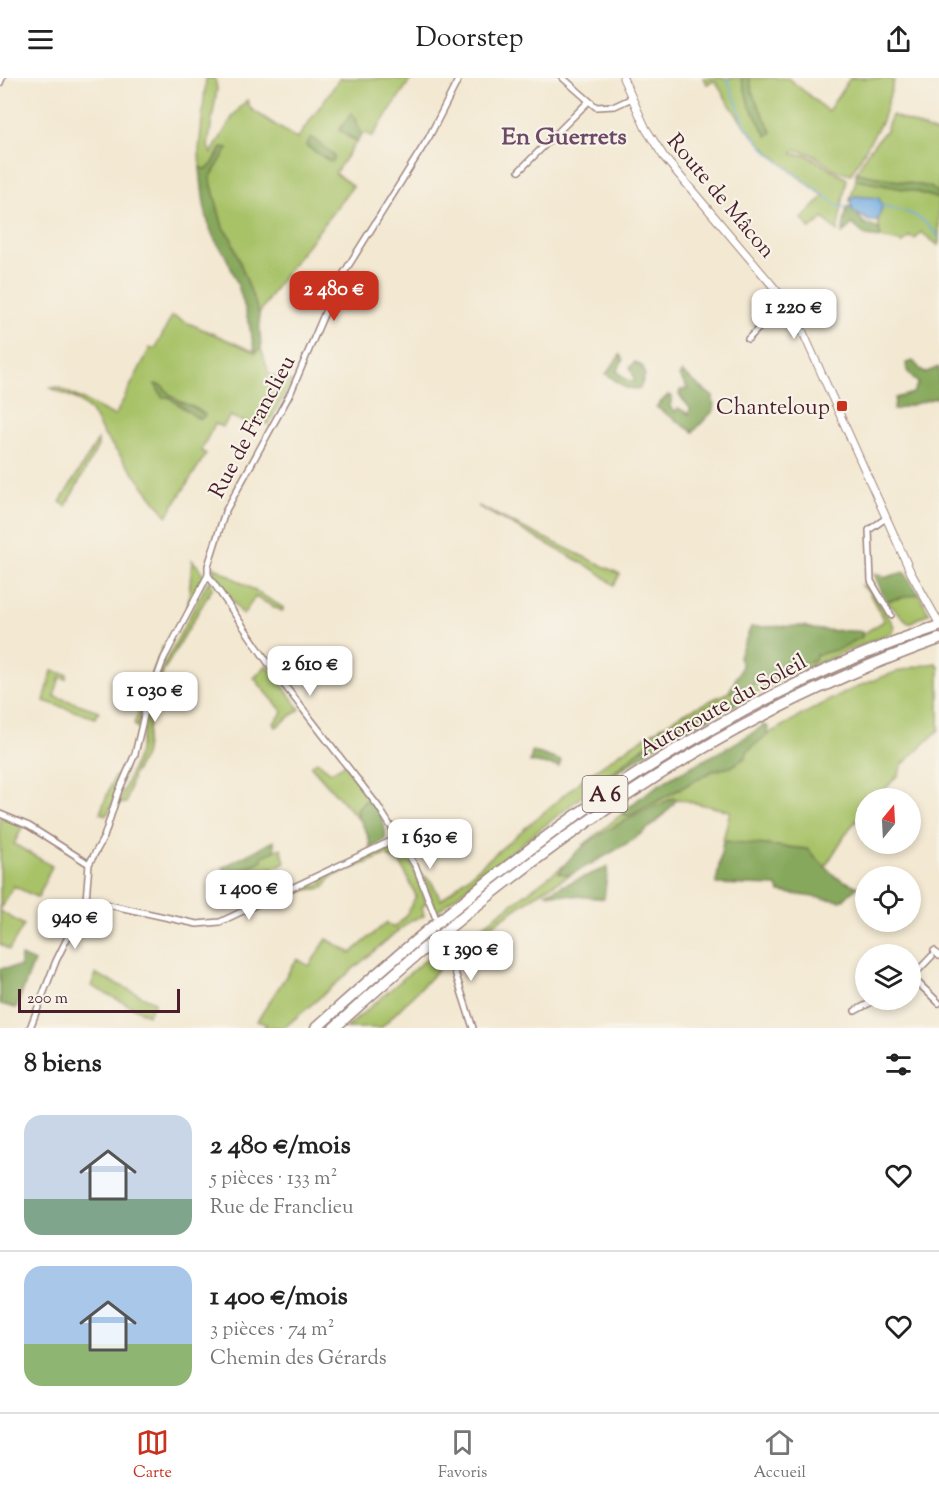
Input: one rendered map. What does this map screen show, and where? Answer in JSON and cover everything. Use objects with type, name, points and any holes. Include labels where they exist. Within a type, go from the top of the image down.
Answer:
[{"type":"highway","name":"Autoroute du Soleil","points":[[316,1028],[491,879],[549,834],[642,769],[730,717],[784,690],[863,654],[938,626]]},
{"type":"highway","name":"Autoroute du Soleil","points":[[334,1028],[500,887],[642,784],[706,744],[788,701],[857,670],[939,639]]},
{"type":"street","points":[[0,83],[2,78]]},
{"type":"street","name":"Rue de Franclieu","points":[[89,864],[104,837],[118,793],[135,754],[146,707],[164,658],[208,575],[208,566],[225,512],[291,392],[337,284],[429,137],[459,78]]},
{"type":"street","points":[[563,78],[588,102],[606,108],[630,99]]},
{"type":"street","name":"Route de Mâcon","points":[[623,78],[630,99],[646,129],[675,171],[786,301],[801,325],[886,519],[938,626]]},
{"type":"street","points":[[519,171],[588,102]]},
{"type":"street","points":[[748,339],[786,301]]},
{"type":"street","points":[[886,519],[869,530],[869,562],[871,581],[891,615]]},
{"type":"street","points":[[208,575],[276,674],[378,806],[416,867],[435,916]]},
{"type":"street","points":[[0,814],[29,826],[89,864],[86,900],[56,961],[30,1028]]},
{"type":"street","points":[[86,900],[197,924],[220,922],[397,838]]},
{"type":"street","points":[[446,944],[473,1028]]},
{"type":"street","points":[[921,968],[935,954]]},
{"type":"street","points":[[921,987],[939,1003]]},
{"type":"green space","points":[[206,78],[215,78],[217,89],[208,146],[211,154],[233,116],[247,100],[251,109],[297,139],[340,78],[411,79],[372,137],[365,133],[362,135],[352,114],[347,137],[357,141],[335,173],[353,186],[280,281],[259,314],[231,238],[223,228],[210,178],[228,148],[220,149],[212,165],[206,169],[200,168],[199,151]]},
{"type":"green space","points":[[703,78],[788,78],[828,111],[850,78],[890,78],[894,81],[882,121],[851,174],[835,170],[809,153],[793,151],[793,154],[807,155],[847,179],[837,232],[824,218],[810,229],[802,219],[824,196],[775,158],[738,117],[715,81],[707,84]]},
{"type":"green space","points":[[741,78],[749,78],[754,97],[772,132],[767,136],[750,107]]},
{"type":"green space","points":[[352,113],[362,135],[357,141],[339,130]]},
{"type":"green space","points":[[892,115],[939,134],[939,193],[930,187],[856,173],[867,153],[886,130]]},
{"type":"green space","points":[[311,137],[334,155],[334,160],[331,162],[306,146]]},
{"type":"green space","points":[[223,147],[228,148],[210,178],[223,228],[231,238],[259,314],[261,348],[255,353],[240,290],[225,255],[213,236],[204,202],[200,168],[206,169],[212,165]]},
{"type":"green space","points":[[856,173],[930,187],[939,193],[939,199],[914,191],[856,180]]},
{"type":"green space","points":[[856,180],[914,191],[939,199],[939,246],[921,232],[915,239],[910,237],[903,243],[881,238],[878,221],[882,206],[855,196],[850,200]]},
{"type":"green space","points":[[850,206],[864,223],[879,229],[881,238],[866,236],[852,224],[842,234],[847,207]]},
{"type":"green space","points":[[172,316],[255,352],[261,348],[269,374],[292,382],[268,424],[255,419],[251,425],[230,416],[223,427],[215,424],[201,450],[206,454],[167,516],[104,435],[91,411],[76,399],[51,388],[58,387],[115,416],[150,348],[155,349]]},
{"type":"green space","points":[[620,355],[623,360],[617,371],[627,380],[635,381],[630,367],[635,362],[643,367],[645,375],[640,389],[626,388],[606,374]]},
{"type":"green space","points":[[913,361],[924,373],[939,367],[939,397],[894,410],[895,398],[913,393],[918,383],[907,371],[906,363]]},
{"type":"green space","points":[[682,372],[713,397],[714,410],[693,432],[656,407],[668,395],[672,397],[670,407],[675,412],[678,408],[689,414],[690,408],[679,395],[680,390],[688,389],[679,376]]},
{"type":"green space","points":[[155,384],[164,388],[174,398],[205,415],[201,419],[196,417],[168,397],[162,397]]},
{"type":"green space","points":[[98,440],[98,446],[66,506],[60,502]]},
{"type":"green space","points":[[478,506],[620,574],[614,585],[595,570]]},
{"type":"green space","points":[[192,560],[202,573],[203,583],[188,608]]},
{"type":"green space","points":[[213,566],[284,608],[282,611],[255,597],[243,615],[214,575]]},
{"type":"green space","points":[[904,572],[919,594],[886,601],[874,574],[881,574],[883,578]]},
{"type":"green space","points":[[209,580],[213,587],[164,670],[153,702],[144,756],[133,775],[126,803],[118,804],[138,755],[149,707],[162,668]]},
{"type":"green space","points":[[860,585],[869,587],[894,626],[893,632],[794,673],[742,701],[743,698],[739,697],[711,706],[664,731],[436,912],[423,875],[431,881],[441,900],[585,777],[626,749],[682,714],[729,692],[746,688],[787,668],[815,660],[816,655],[839,649],[884,621],[868,591]]},
{"type":"green space","points":[[919,594],[929,613],[909,623],[886,601]]},
{"type":"green space","points":[[804,626],[862,632],[862,637],[839,649],[816,655],[815,660],[729,692],[742,666],[739,656],[751,627]]},
{"type":"green space","points":[[168,645],[144,705],[138,728],[134,724],[163,646]]},
{"type":"green space","points":[[936,663],[939,667],[939,730],[902,765],[899,774],[886,788],[855,788],[855,822],[825,867],[807,849],[723,841],[730,811],[673,798],[583,845],[622,814],[630,816],[713,771],[729,766],[770,733],[829,700],[871,681],[914,667]]},
{"type":"green space","points":[[267,665],[300,709],[276,727],[274,723],[283,712],[254,678]]},
{"type":"green space","points":[[52,671],[67,674],[66,679],[60,677],[54,696],[99,711],[95,718],[44,701]]},
{"type":"green space","points":[[739,697],[743,698],[742,701],[656,746],[588,793],[664,731],[711,706]]},
{"type":"green space","points":[[764,725],[768,727],[767,735],[748,750],[745,758],[731,767],[712,771],[630,816],[622,814],[654,788]]},
{"type":"green space","points":[[532,751],[561,761],[559,767],[530,762]]},
{"type":"green space","points":[[317,761],[331,772],[345,764],[368,798],[357,809],[358,819],[311,766]]},
{"type":"green space","points":[[126,768],[109,812],[106,815],[100,813],[114,777],[120,770]]},
{"type":"green space","points":[[368,798],[376,808],[385,828],[385,840],[370,849],[369,838],[357,809]]},
{"type":"green space","points":[[673,798],[677,799],[655,823],[628,843],[570,875],[559,873],[568,860],[594,838]]},
{"type":"green space","points":[[0,816],[23,826],[14,844],[52,866],[38,898],[14,886],[0,909]]},
{"type":"green space","points":[[274,841],[275,851],[262,856],[262,860],[233,875],[231,880],[238,885],[247,904],[242,903],[223,867]]},
{"type":"green space","points":[[723,841],[807,849],[836,877],[855,886],[855,889],[841,901],[779,892],[777,886],[716,884]]},
{"type":"green space","points":[[281,848],[285,862],[271,869],[279,889],[247,904],[238,885],[231,880],[233,875],[256,864],[262,856]]},
{"type":"green space","points":[[389,849],[400,850],[413,866],[426,903],[422,907],[424,916],[412,920],[393,935],[284,1028],[264,1028],[266,1024],[257,1021],[297,959],[309,966],[327,939],[351,953],[386,923],[394,928],[405,917],[416,896],[401,864],[386,855],[331,877],[324,888],[306,890],[268,905],[263,904],[310,883],[313,886],[323,883],[321,878]]},
{"type":"green space","points":[[563,866],[560,873],[570,875],[454,951],[453,948]]},
{"type":"green space","points":[[608,867],[604,899],[545,893]]},
{"type":"green space","points":[[0,911],[24,925],[9,950],[0,944]]},
{"type":"green space","points":[[433,953],[438,970],[381,1028],[346,1028]]},
{"type":"green space","points":[[21,956],[34,962],[16,1008],[0,1004],[0,968],[20,967]]},
{"type":"green space","points":[[96,974],[155,1002],[148,1015],[91,986]]},
{"type":"water","points":[[855,196],[879,198],[882,206],[878,221],[869,221],[853,211],[850,200]]},
{"type":"waterway","points":[[727,78],[745,125],[768,153],[838,206],[851,209]]},
{"type":"waterway","points":[[882,206],[914,215],[927,224],[939,238]]},
{"type":"place","name":"Chanteloup","points":[[842,406]]},
{"type":"district","name":"En Guerrets","points":[[564,136]]}]
